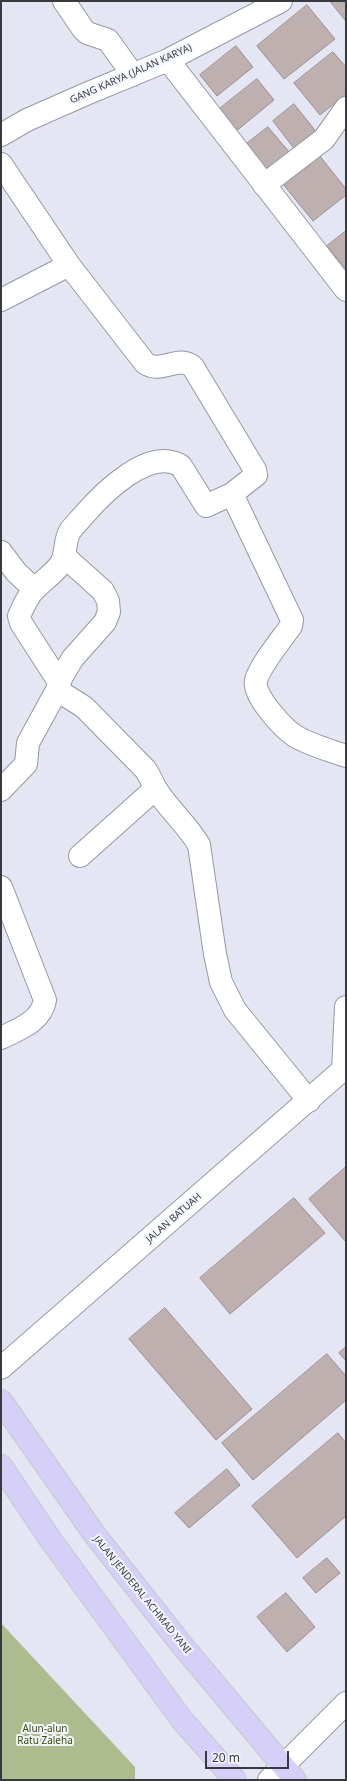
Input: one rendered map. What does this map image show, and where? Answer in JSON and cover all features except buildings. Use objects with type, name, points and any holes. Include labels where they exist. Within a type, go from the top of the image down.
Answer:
[{"type":"highway","name":"JALAN JENDERAL ACHMAD YANI","points":[[1,1401],[95,1535],[282,1775]]},
{"type":"highway","points":[[1,1466],[50,1539],[182,1720],[234,1780]]},
{"type":"street","points":[[64,1],[86,33],[108,40],[133,75]]},
{"type":"street","name":"GANG KARYA (JALAN KARYA)","points":[[1,135],[40,114],[168,60],[281,1]]},
{"type":"street","points":[[168,60],[346,290]]},
{"type":"street","points":[[264,186],[324,139],[346,108]]},
{"type":"street","points":[[1,164],[70,265],[145,364],[157,368],[180,361],[188,362],[194,367],[256,470],[256,475],[232,494],[206,506],[181,466],[164,460],[151,463],[117,482],[89,509],[70,532],[65,545],[64,557],[60,566],[34,589],[19,616],[21,623],[58,686],[84,708],[145,769],[151,778],[155,789],[191,831],[198,845],[215,954],[221,982],[235,1010],[309,1101]]},
{"type":"street","points":[[1,300],[70,265]]},
{"type":"street","points":[[232,494],[292,620],[291,626],[260,672],[256,681],[257,690],[269,710],[294,735],[346,756]]},
{"type":"street","points":[[1,552],[16,572],[34,589]]},
{"type":"street","points":[[1,790],[26,764],[28,743],[73,658],[105,622],[108,612],[108,601],[103,591],[64,557]]},
{"type":"street","points":[[80,856],[155,789]]},
{"type":"street","points":[[1,887],[45,1000],[44,1009],[38,1017],[27,1025],[1,1038]]},
{"type":"street","points":[[345,1068],[346,1007]]},
{"type":"street","name":"JALAN BATUAH","points":[[1,1368],[309,1101],[345,1068]]},
{"type":"street","points":[[282,1775],[346,1703]]},
{"type":"green space","name":"Alun-alun Ratu Zaleha","points":[[1,1623],[135,1767],[135,1780],[1,1780]]}]
